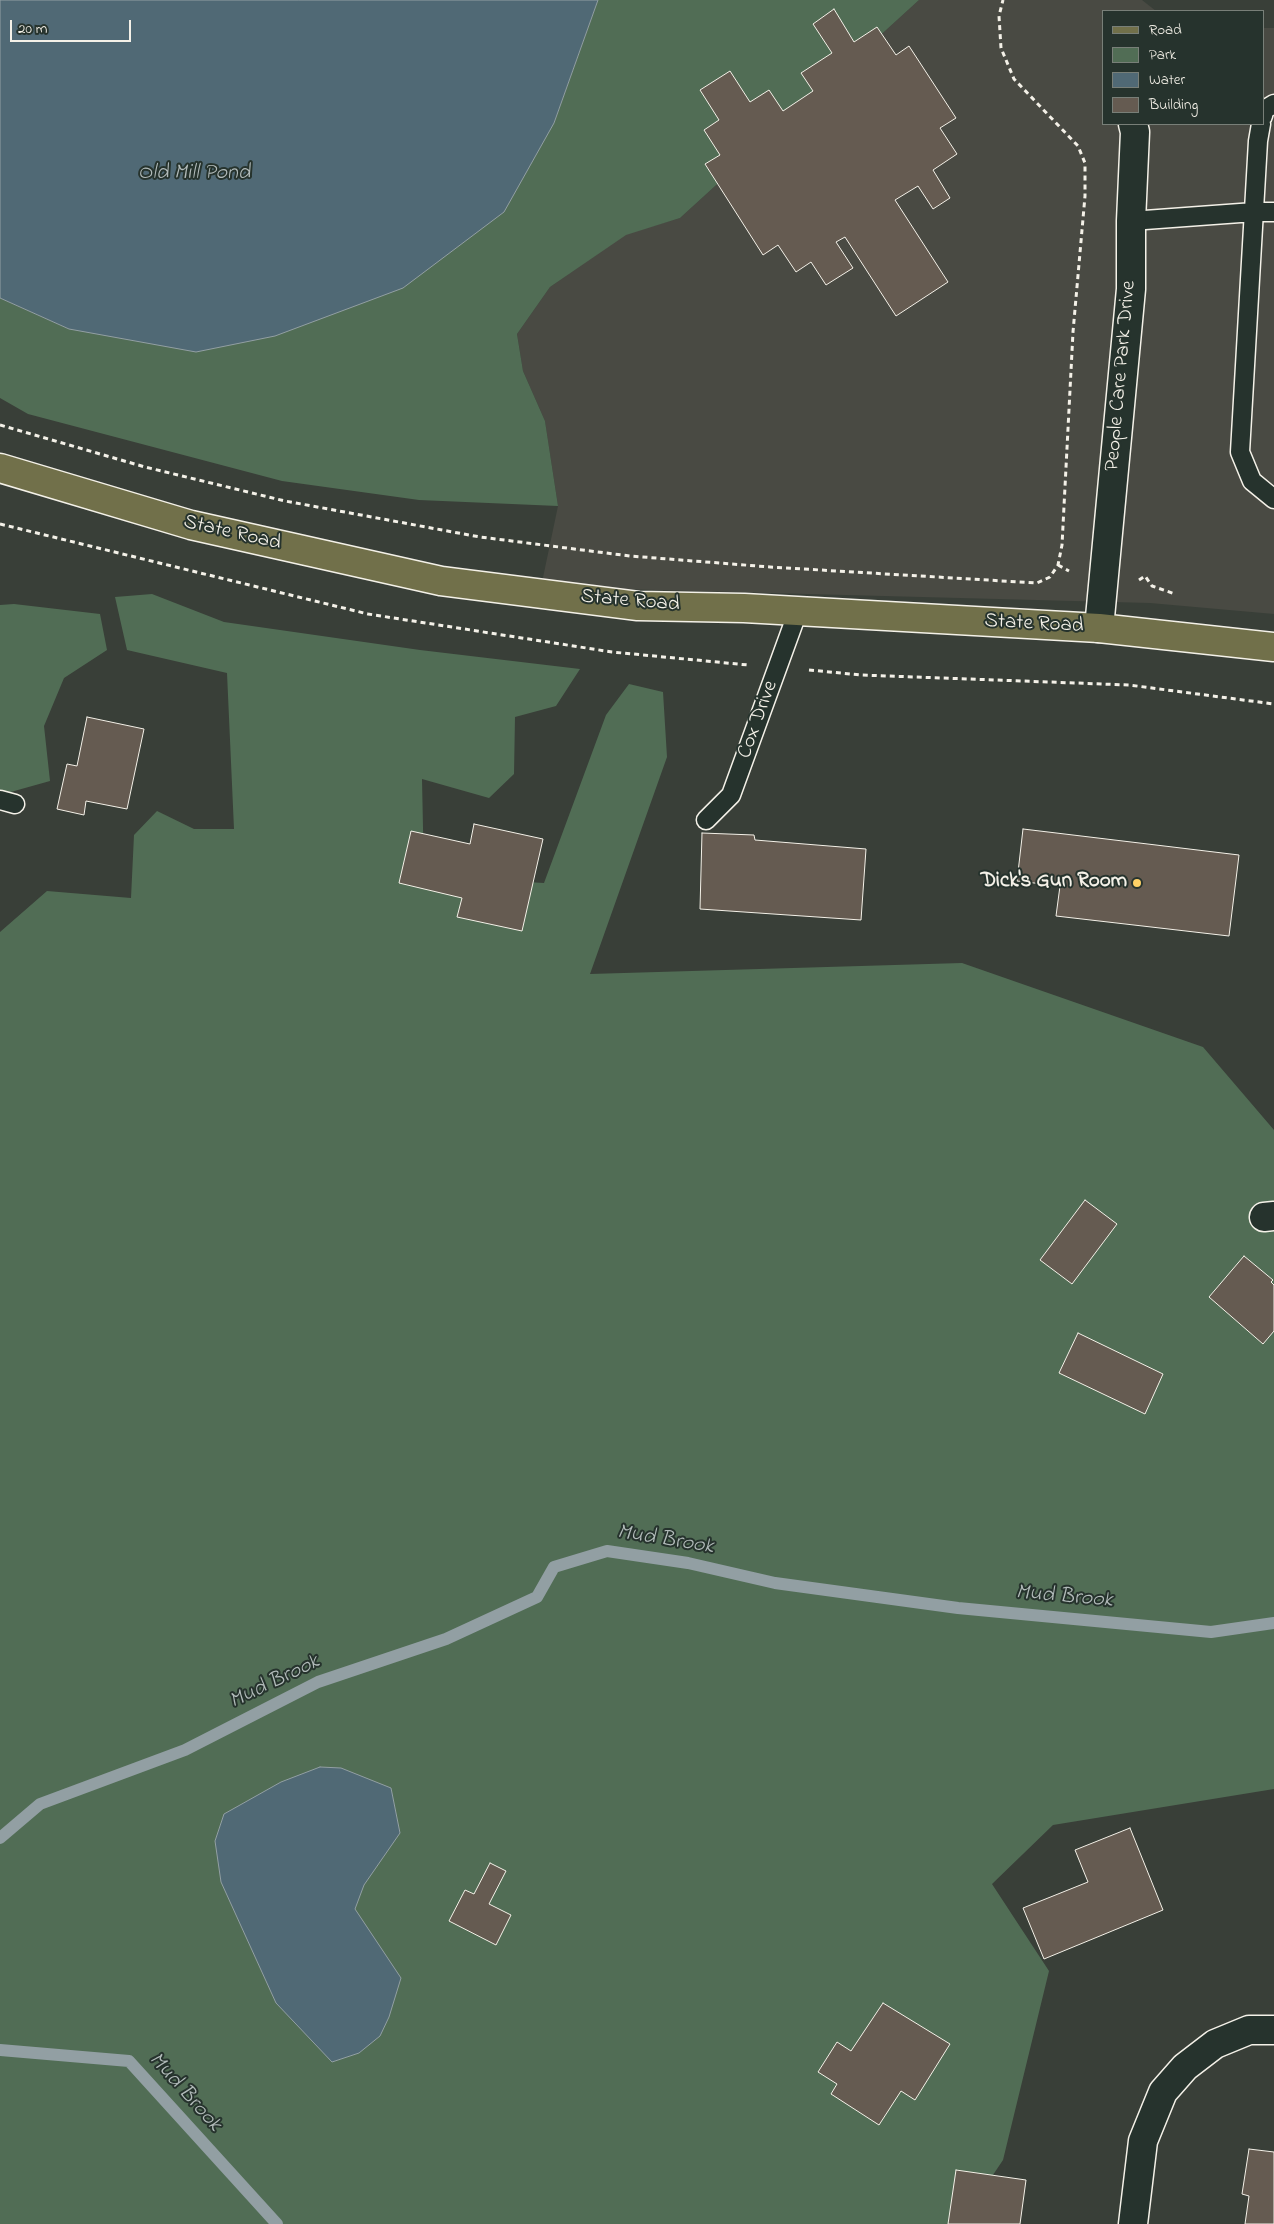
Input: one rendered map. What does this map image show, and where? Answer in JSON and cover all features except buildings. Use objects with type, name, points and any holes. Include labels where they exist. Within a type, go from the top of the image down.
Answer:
[{"type":"main road","name":"State Road","points":[[0,468],[191,525],[441,581],[638,606],[798,611],[1099,628],[1274,647]]},
{"type":"street","name":"People Care Park Drive","points":[[1099,628],[1131,289],[1131,221],[1135,132],[1133,125]]},
{"type":"street","points":[[1133,2224],[1142,2141],[1163,2092],[1185,2067],[1215,2044],[1249,2030],[1274,2030]]},
{"type":"lane","points":[[1261,125],[1258,142],[1240,452],[1252,481],[1274,499]]},
{"type":"lane","points":[[1131,221],[1274,212]]},
{"type":"lane","name":"Cox Drive","points":[[706,820],[731,795],[798,611]]},
{"type":"path","points":[[0,425],[145,467],[285,501],[480,537],[630,556],[770,567],[1037,583],[1050,577],[1058,565],[1062,545],[1073,332],[1083,218],[1085,163],[1078,146],[1014,79],[1001,48],[999,16],[1003,0]]},
{"type":"path","points":[[1058,565],[1072,572]]},
{"type":"path","points":[[1140,580],[1145,576],[1152,586],[1175,594]]},
{"type":"shaded area","points":[[919,0],[1142,0],[1155,10],[1102,10],[1102,125],[1264,125],[1264,28],[1274,28],[1274,614],[1150,603],[541,587],[558,506],[545,421],[523,371],[517,334],[550,287],[626,234],[680,218]]},
{"type":"green space","points":[[598,0],[919,0],[680,218],[626,235],[550,287],[517,334],[523,371],[545,421],[558,506],[419,500],[282,481],[28,414],[0,398],[0,298],[69,329],[554,123]]},
{"type":"green space","points":[[152,594],[224,622],[420,650],[580,669],[556,706],[515,717],[514,774],[489,798],[422,779],[424,876],[544,883],[606,715],[629,684],[663,692],[667,757],[590,974],[962,963],[1203,1047],[1274,1130],[1274,1789],[1053,1825],[992,1884],[1049,1971],[1003,2160],[960,2224],[0,2224],[0,932],[47,891],[131,898],[134,835],[157,811],[194,829],[234,829],[227,673],[127,650],[115,597]]},
{"type":"green space","points":[[14,604],[100,614],[107,650],[64,678],[44,726],[50,781],[0,795],[0,605]]},
{"type":"water","name":"Old Mill Pond","points":[[0,0],[598,0],[554,123],[504,212],[403,288],[275,336],[196,352],[69,329],[0,298]]},
{"type":"water","points":[[320,1767],[341,1768],[391,1788],[400,1833],[364,1885],[355,1909],[401,1978],[389,2017],[380,2036],[359,2053],[332,2062],[276,2003],[221,1882],[215,1841],[224,1814],[281,1782]]},
{"type":"waterway","name":"Mud Brook","points":[[0,1838],[40,1804],[185,1750],[318,1682],[446,1639],[537,1597],[554,1567],[607,1551],[688,1563],[775,1583],[958,1608],[1211,1632],[1274,1623]]},
{"type":"waterway","name":"Mud Brook","points":[[0,2050],[129,2061],[277,2224]]},
{"type":"place","name":"Dick's Gun Room","points":[[1137,883]]}]
